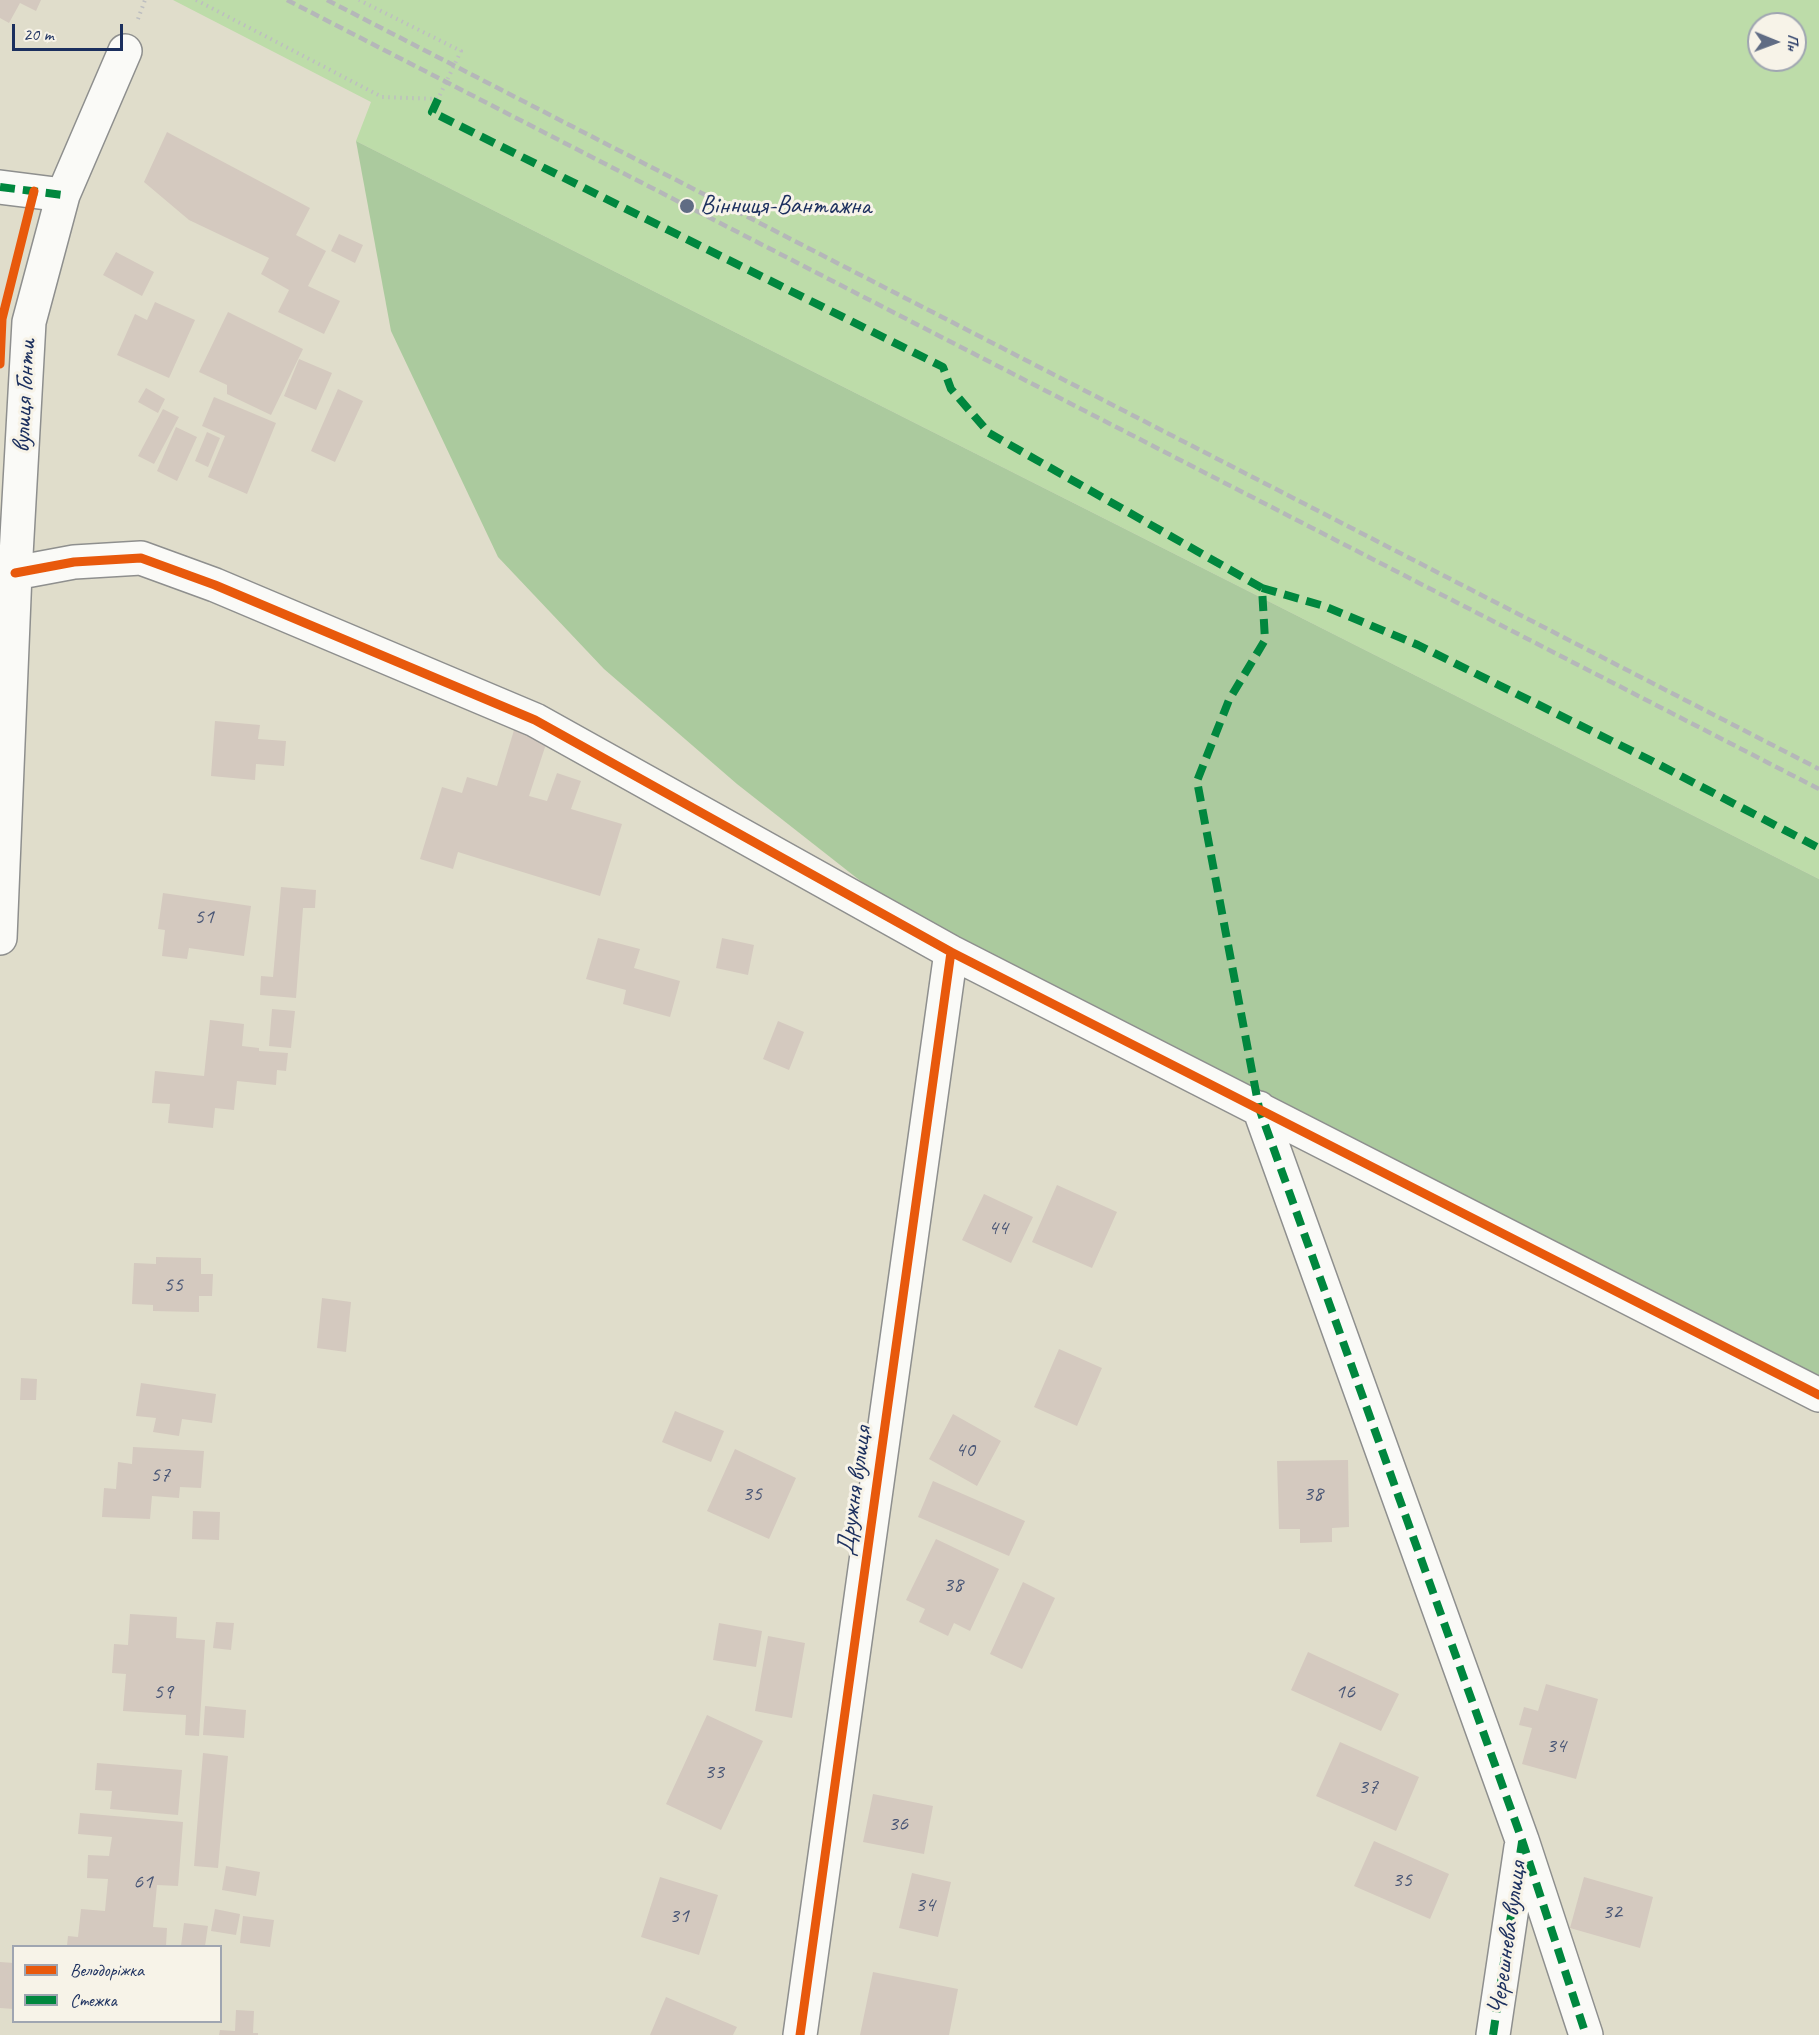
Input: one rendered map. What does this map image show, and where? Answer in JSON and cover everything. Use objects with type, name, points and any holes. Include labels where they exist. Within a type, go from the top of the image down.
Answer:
[{"type":"street","name":"вулиця Гонти","points":[[0,938],[15,573],[29,321],[63,195],[125,51]]},
{"type":"street","points":[[0,187],[63,195]]},
{"type":"street","points":[[15,573],[74,561],[141,558],[215,585],[535,720],[951,952],[1819,1395]]},
{"type":"street","name":"Дружня вулиця","points":[[800,2035],[951,952]]},
{"type":"street","points":[[1259,1108],[1522,1840],[1586,2035]]},
{"type":"street","name":"Черешнева вулиця","points":[[1494,2035],[1522,1840]]},
{"type":"path","points":[[196,0],[382,97],[438,99],[461,51],[359,0]]},
{"type":"green space","points":[[173,0],[1819,0],[1819,879],[356,141],[371,102]]},
{"type":"green space","points":[[356,141],[1819,879],[1819,1395],[951,952],[737,784],[604,669],[498,557],[391,331]]},
{"type":"building","points":[[0,0],[41,0],[36,11],[20,3],[9,23],[0,18]]},
{"type":"building","points":[[167,132],[310,208],[296,235],[326,251],[308,286],[340,301],[324,334],[278,312],[289,290],[261,274],[269,258],[189,220],[144,182]]},
{"type":"building","points":[[339,234],[363,245],[355,263],[331,251]]},
{"type":"building","points":[[116,252],[154,272],[142,296],[103,275]]},
{"type":"building","points":[[155,302],[195,320],[169,378],[117,355],[135,314],[147,320]]},
{"type":"building","points":[[228,312],[303,349],[271,415],[227,394],[227,385],[199,372]]},
{"type":"building","points":[[299,359],[332,373],[316,410],[284,396]]},
{"type":"building","points":[[146,388],[165,399],[158,413],[138,402]]},
{"type":"building","points":[[338,389],[363,401],[335,462],[311,451]]},
{"type":"building","points":[[214,397],[276,423],[247,494],[208,477],[225,436],[202,426]]},
{"type":"building","points":[[163,409],[179,417],[154,464],[138,456]]},
{"type":"building","points":[[176,427],[197,437],[177,481],[157,471]]},
{"type":"building","points":[[207,432],[220,438],[208,467],[195,461]]},
{"type":"building","points":[[215,721],[260,725],[258,739],[286,741],[284,766],[256,764],[255,780],[211,776]]},
{"type":"building","points":[[515,727],[548,738],[529,796],[547,801],[557,773],[581,781],[571,809],[622,824],[600,896],[458,852],[453,869],[420,859],[442,787],[462,793],[467,777],[497,786]]},
{"type":"building","points":[[281,887],[316,890],[315,908],[303,908],[296,998],[260,995],[261,976],[273,977]]},
{"type":"building","points":[[163,893],[251,906],[244,956],[189,948],[187,959],[162,956],[165,930],[158,929]]},
{"type":"building","points":[[598,938],[640,949],[634,968],[680,981],[670,1017],[623,1004],[626,990],[586,979]]},
{"type":"building","points":[[722,938],[754,945],[748,975],[716,968]]},
{"type":"building","points":[[272,1009],[295,1011],[291,1048],[269,1046]]},
{"type":"building","points":[[210,1020],[244,1024],[242,1046],[259,1048],[259,1051],[288,1053],[286,1071],[277,1070],[276,1085],[237,1081],[234,1110],[215,1108],[213,1128],[168,1123],[170,1104],[152,1103],[155,1071],[204,1076]]},
{"type":"building","points":[[778,1021],[804,1032],[789,1070],[763,1059]]},
{"type":"building","points":[[1057,1185],[1117,1212],[1092,1268],[1032,1242]]},
{"type":"building","points":[[984,1194],[1033,1217],[1011,1263],[962,1240]]},
{"type":"building","points":[[156,1257],[201,1258],[201,1274],[213,1274],[212,1296],[199,1296],[199,1312],[153,1311],[153,1305],[132,1304],[134,1263],[156,1264]]},
{"type":"building","points":[[322,1298],[351,1302],[346,1352],[317,1348]]},
{"type":"building","points":[[1059,1349],[1102,1368],[1077,1426],[1034,1407]]},
{"type":"building","points":[[21,1378],[37,1379],[36,1400],[20,1400]]},
{"type":"building","points":[[141,1383],[216,1394],[212,1423],[182,1419],[179,1436],[153,1432],[156,1418],[136,1416]]},
{"type":"building","points":[[675,1411],[724,1431],[711,1462],[662,1442]]},
{"type":"building","points":[[953,1414],[1001,1441],[977,1486],[929,1459]]},
{"type":"building","points":[[133,1447],[204,1451],[201,1488],[180,1487],[179,1498],[152,1496],[150,1519],[102,1517],[104,1488],[116,1489],[118,1462],[132,1464]]},
{"type":"building","points":[[735,1449],[796,1478],[769,1539],[707,1511]]},
{"type":"building","points":[[1348,1460],[1349,1527],[1332,1528],[1332,1542],[1300,1543],[1300,1529],[1279,1529],[1277,1461]]},
{"type":"building","points":[[933,1481],[1025,1521],[1009,1556],[918,1517]]},
{"type":"building","points":[[193,1511],[220,1512],[219,1540],[192,1539]]},
{"type":"building","points":[[936,1539],[999,1569],[970,1631],[954,1623],[948,1636],[919,1622],[925,1609],[906,1600]]},
{"type":"building","points":[[1023,1582],[1055,1598],[1022,1669],[990,1654]]},
{"type":"building","points":[[130,1614],[177,1617],[176,1638],[205,1640],[199,1736],[185,1735],[186,1715],[123,1711],[126,1674],[112,1673],[114,1644],[128,1645]]},
{"type":"building","points":[[216,1622],[234,1623],[231,1650],[213,1648]]},
{"type":"building","points":[[719,1623],[762,1631],[756,1667],[713,1660]]},
{"type":"building","points":[[768,1636],[805,1643],[792,1718],[755,1711]]},
{"type":"building","points":[[1308,1652],[1399,1694],[1381,1731],[1291,1690]]},
{"type":"building","points":[[1546,1684],[1598,1699],[1576,1779],[1522,1764],[1532,1728],[1519,1725],[1524,1707],[1538,1711]]},
{"type":"building","points":[[205,1706],[246,1710],[244,1738],[203,1735]]},
{"type":"building","points":[[707,1715],[763,1741],[721,1830],[666,1804]]},
{"type":"building","points":[[1340,1742],[1419,1777],[1396,1831],[1316,1796]]},
{"type":"building","points":[[203,1753],[228,1756],[218,1868],[194,1866]]},
{"type":"building","points":[[97,1763],[182,1770],[178,1815],[110,1809],[112,1791],[95,1790]]},
{"type":"building","points":[[873,1794],[933,1806],[924,1854],[863,1842]]},
{"type":"building","points":[[80,1813],[183,1822],[178,1886],[157,1885],[153,1927],[167,1928],[166,1945],[67,1945],[68,1936],[78,1937],[81,1909],[105,1911],[108,1879],[87,1878],[88,1855],[109,1856],[112,1837],[78,1834]]},
{"type":"building","points":[[1374,1841],[1449,1874],[1430,1919],[1354,1886]]},
{"type":"building","points":[[226,1866],[260,1872],[256,1896],[222,1890]]},
{"type":"building","points":[[912,1873],[951,1882],[938,1937],[899,1928]]},
{"type":"building","points":[[660,1877],[718,1895],[699,1955],[641,1937]]},
{"type":"building","points":[[1584,1877],[1653,1897],[1640,1948],[1570,1928]]},
{"type":"building","points":[[215,1909],[240,1914],[236,1935],[211,1931]]},
{"type":"building","points":[[243,1916],[274,1920],[270,1947],[240,1943]]},
{"type":"building","points":[[184,1923],[208,1926],[205,1945],[181,1945]]},
{"type":"building","points":[[0,1962],[12,1963],[12,2009],[0,2008]]},
{"type":"building","points":[[873,1972],[958,1989],[949,2035],[860,2035]]},
{"type":"building","points":[[666,1997],[737,2027],[733,2035],[650,2035]]},
{"type":"building","points":[[236,2010],[254,2011],[253,2033],[258,2033],[258,2035],[219,2035],[220,2030],[235,2031]]},
{"type":"railway","points":[[287,0],[1819,789]]},
{"type":"railway","points":[[327,0],[1819,769]]},
{"type":"marked path","points":[[438,99],[432,112],[943,367],[951,389],[989,433],[1262,588],[1265,640],[1229,700],[1197,781],[1259,1108],[1522,1840],[1586,2035]]},
{"type":"marked path","points":[[0,187],[63,195]]},
{"type":"marked path","points":[[1262,588],[1324,606],[1418,645],[1652,761],[1819,848]]},
{"type":"marked path","points":[[1493,2035],[1522,1842]]},
{"type":"cycle path","points":[[0,364],[2,319],[34,191]]},
{"type":"cycle path","points":[[15,573],[74,562],[141,558],[215,585],[535,720],[951,952],[1819,1395]]},
{"type":"cycle path","points":[[800,2035],[951,952]]},
{"type":"place","name":"Вінниця-Вантажна","points":[[687,206]]}]
